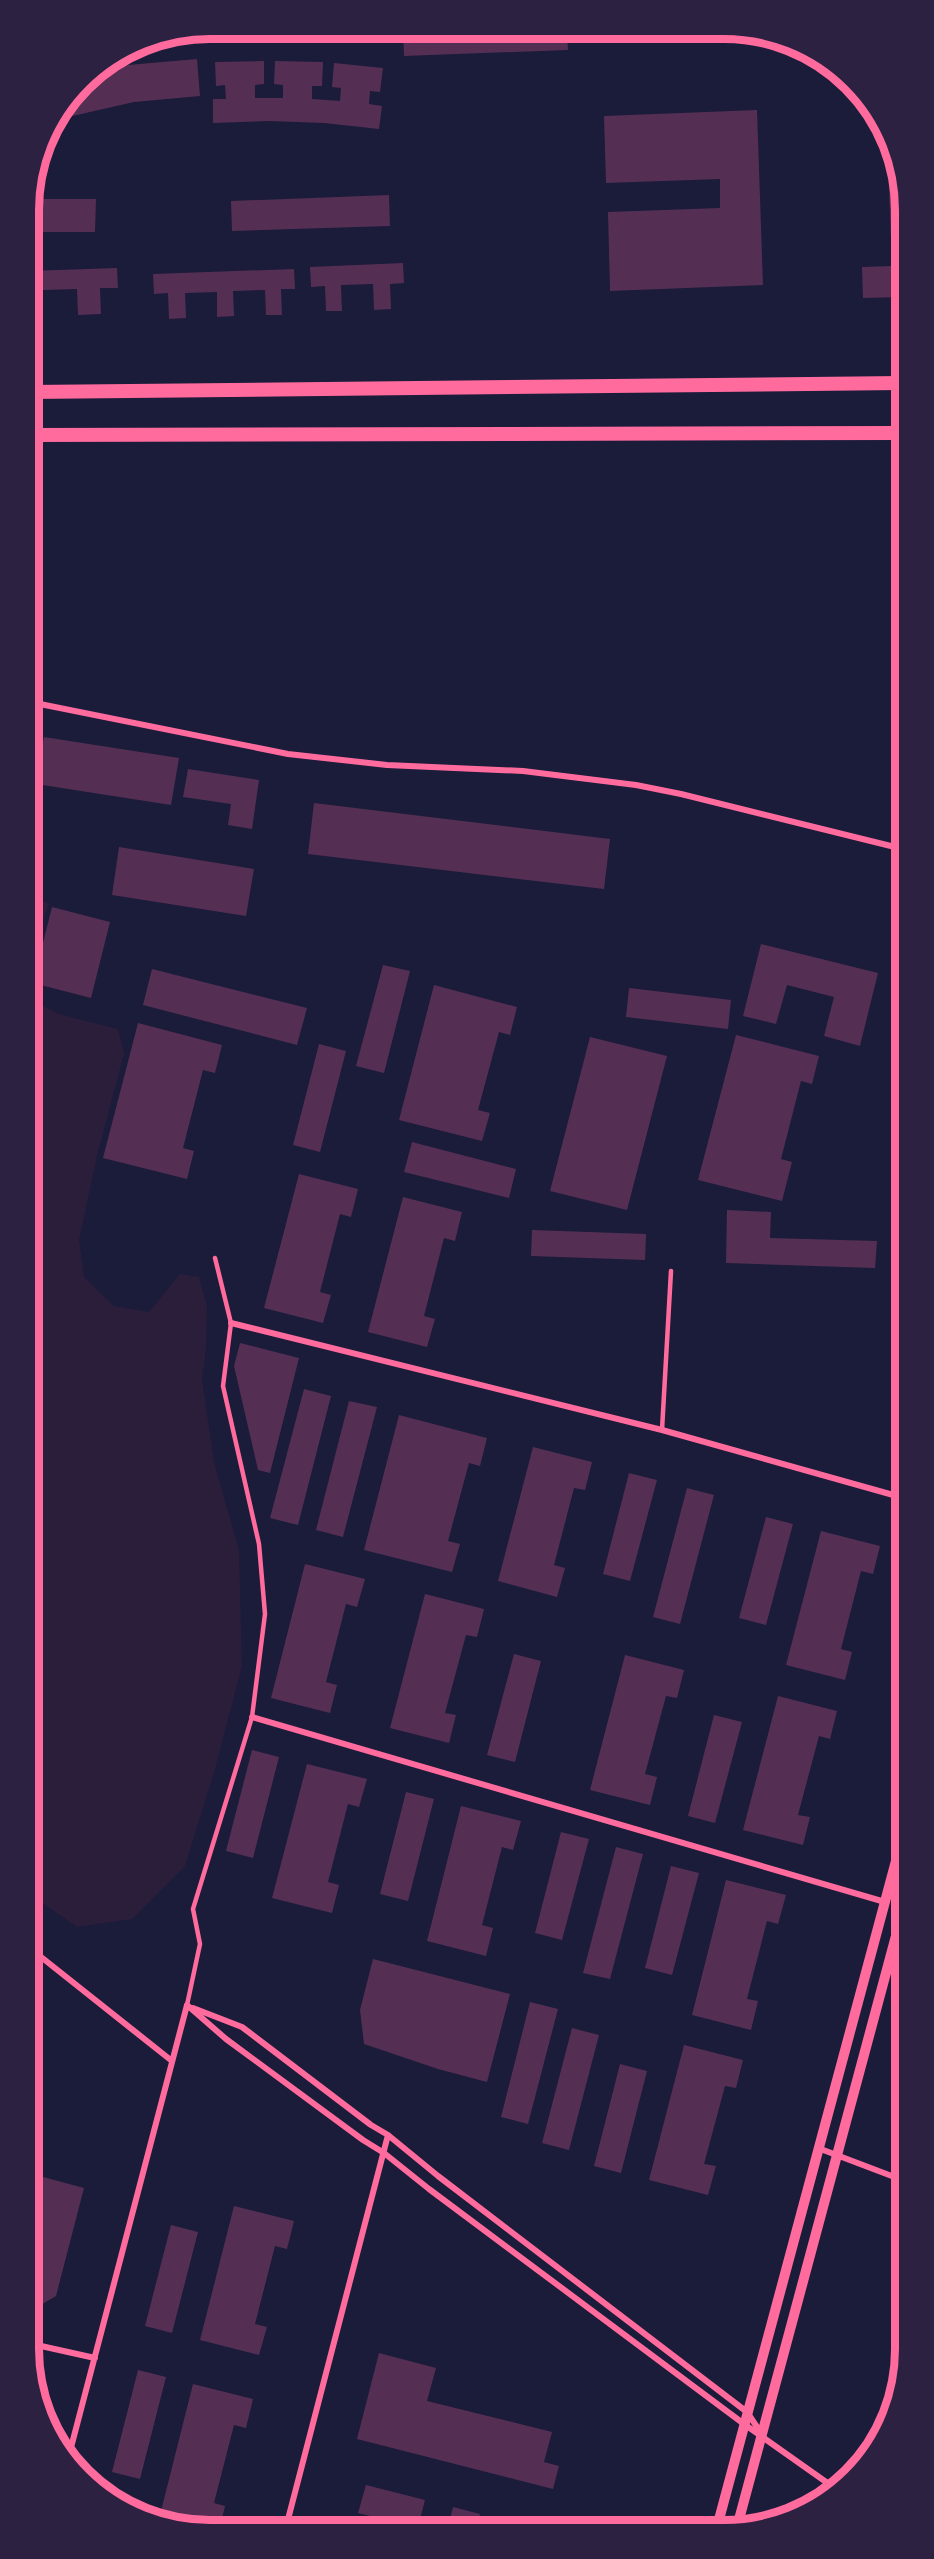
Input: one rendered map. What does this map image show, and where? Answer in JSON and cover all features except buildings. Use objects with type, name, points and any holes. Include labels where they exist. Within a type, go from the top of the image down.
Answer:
[{"type":"main road","points":[[865,383],[895,374]]},
{"type":"main road","points":[[39,392],[895,383]]},
{"type":"main road","points":[[39,435],[895,433]]},
{"type":"street","points":[[39,704],[288,754],[387,765],[523,771],[636,785],[895,847]]},
{"type":"street","points":[[231,1323],[662,1430],[895,1495]]},
{"type":"street","points":[[252,1717],[885,1902]]},
{"type":"street","points":[[719,2520],[895,1865]]},
{"type":"street","points":[[739,2519],[895,1939]]},
{"type":"street","points":[[39,1955],[172,2061]]},
{"type":"street","points":[[71,2448],[187,2005]]},
{"type":"street","points":[[187,2005],[242,2027],[371,2125],[388,2135],[438,2176],[747,2412],[762,2434]]},
{"type":"street","points":[[187,2005],[226,2039],[384,2153],[744,2424],[762,2434],[829,2484]]},
{"type":"street","points":[[288,2520],[388,2135]]},
{"type":"street","points":[[818,2148],[895,2177]]},
{"type":"street","points":[[39,2346],[95,2358]]},
{"type":"lane","points":[[187,2005],[201,1944],[193,1909],[252,1717],[265,1614],[259,1544],[223,1386],[231,1323],[215,1258]]},
{"type":"lane","points":[[662,1430],[671,1271]]},
{"type":"shaded area","points":[[39,900],[49,904],[39,924]]},
{"type":"shaded area","points":[[39,1004],[62,1015],[118,1029],[124,1054],[98,1152],[79,1240],[84,1277],[114,1306],[149,1312],[180,1274],[199,1277],[207,1306],[206,1349],[202,1379],[214,1462],[239,1550],[242,1666],[216,1766],[185,1866],[132,1919],[77,1927],[39,1901]]}]
